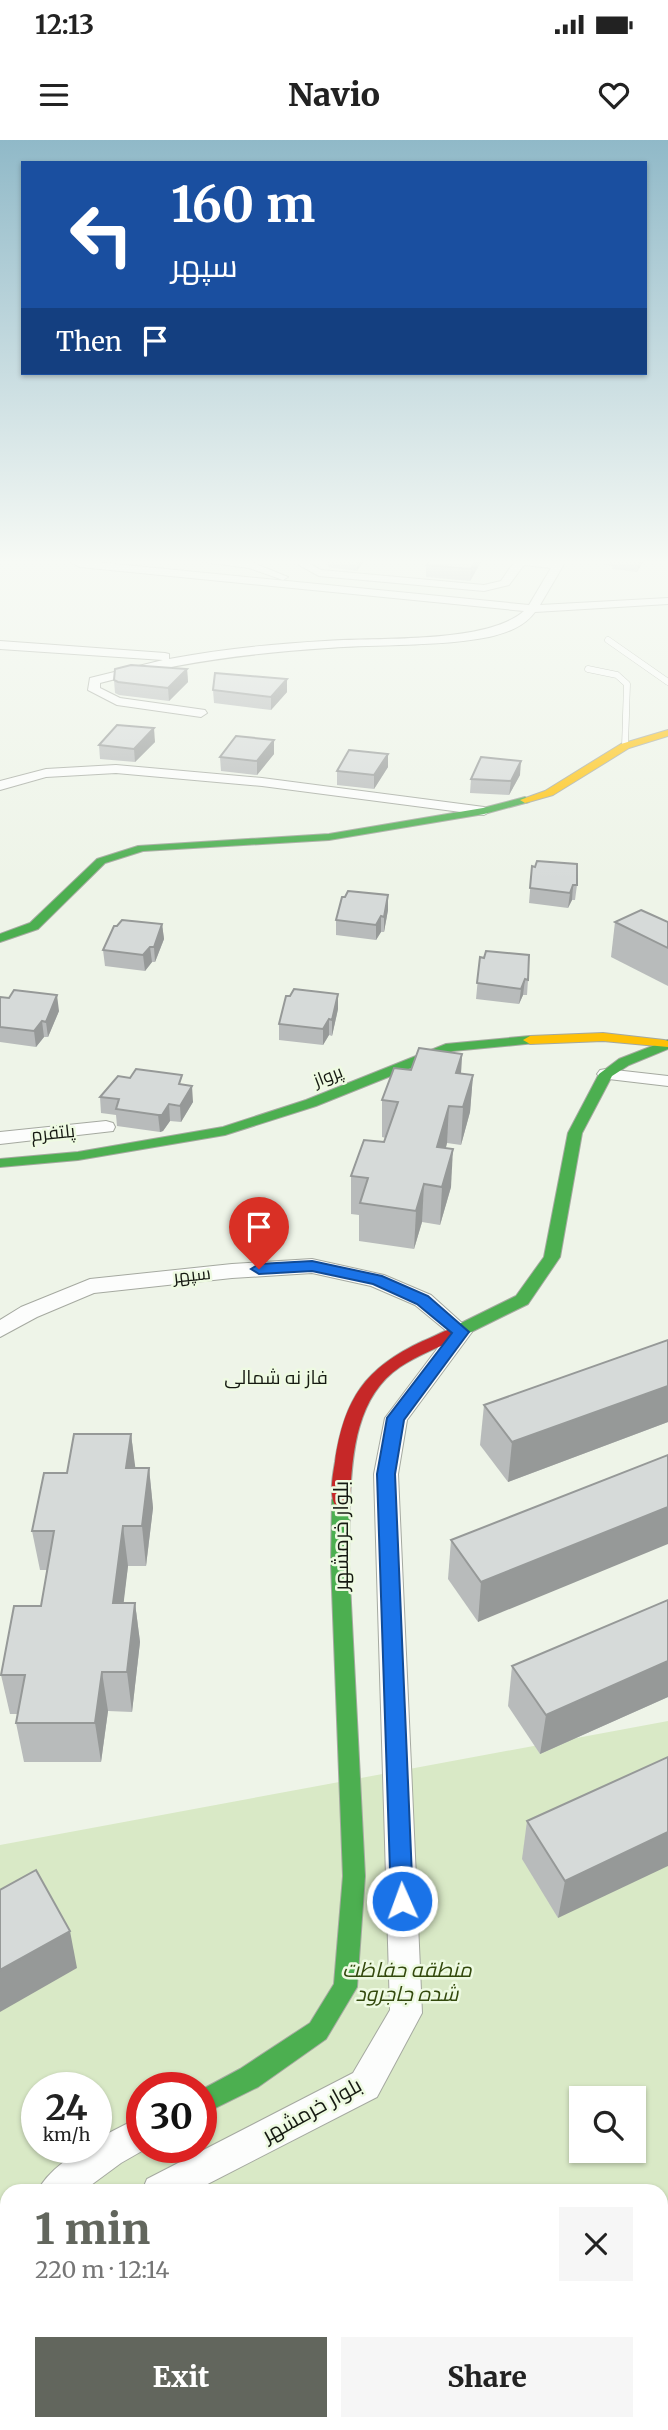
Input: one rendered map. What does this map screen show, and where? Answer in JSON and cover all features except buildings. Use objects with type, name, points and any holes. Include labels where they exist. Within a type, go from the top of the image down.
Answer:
[{"type":"street","points":[[159,666],[94,681],[94,690],[117,701],[201,713]]},
{"type":"street","points":[[0,938],[34,926],[101,861],[142,848],[329,837],[484,811],[549,793],[625,746],[668,733]]},
{"type":"street","points":[[0,786],[26,775],[84,767],[250,779],[484,811]]},
{"type":"street","name":"پرواز","points":[[0,1163],[78,1156],[225,1131],[311,1103],[452,1047],[503,1041],[603,1037],[668,1044]]},
{"type":"street","points":[[606,1073],[624,1062],[668,1044]]},
{"type":"street","points":[[606,1073],[668,1081]]},
{"type":"street","name":"بلوار خرمشهر","points":[[217,2095],[249,2078],[318,2031],[345,1987],[354,1876],[341,1591],[342,1469],[361,1397],[392,1364],[522,1300],[552,1257],[575,1133],[606,1073]]},
{"type":"street","name":"پلتفرم","points":[[0,1138],[106,1127]]},
{"type":"street","name":"سپهر","points":[[0,1331],[29,1312],[90,1286],[232,1270],[312,1266],[377,1280],[423,1300],[461,1332]]},
{"type":"street","name":"بلوار خرمشهر","points":[[173,2184],[365,2085],[406,2013],[386,1474],[396,1418],[461,1332]]},
{"type":"street","points":[[64,2184],[126,2142]]},
{"type":"lane","points":[[645,666],[668,682]]},
{"type":"lane","points":[[588,668],[617,675],[627,684],[625,746]]},
{"type":"green space","name":"منطقه حفاظت شده جاجرود","points":[[668,1721],[668,2184],[0,2184],[0,1845]]},
{"type":"traffic: fast","points":[[0,938],[34,926],[101,861],[142,848],[329,837],[484,811],[525,800]]},
{"type":"traffic: fast","points":[[0,1163],[78,1156],[225,1131],[311,1103],[451,1047],[530,1040]]},
{"type":"traffic: fast","points":[[453,1334],[522,1300],[552,1257],[575,1133],[606,1074],[624,1062],[668,1044]]},
{"type":"traffic: fast","points":[[217,2095],[249,2078],[318,2031],[345,1987],[354,1876],[340,1564],[341,1500]]},
{"type":"traffic: slow","points":[[525,800],[549,793],[625,746],[668,733]]},
{"type":"traffic: slow","points":[[530,1040],[603,1037],[664,1044]]},
{"type":"traffic: jam","points":[[341,1500],[347,1444],[352,1424],[368,1389],[379,1375],[394,1363],[453,1334]]},
{"type":"district","name":"فاز نه شمالی","points":[[276,1377]]},
{"type":"route","points":[[259,1269],[312,1266],[377,1280],[423,1300],[461,1332],[396,1418],[386,1474],[402,1901]]}]
